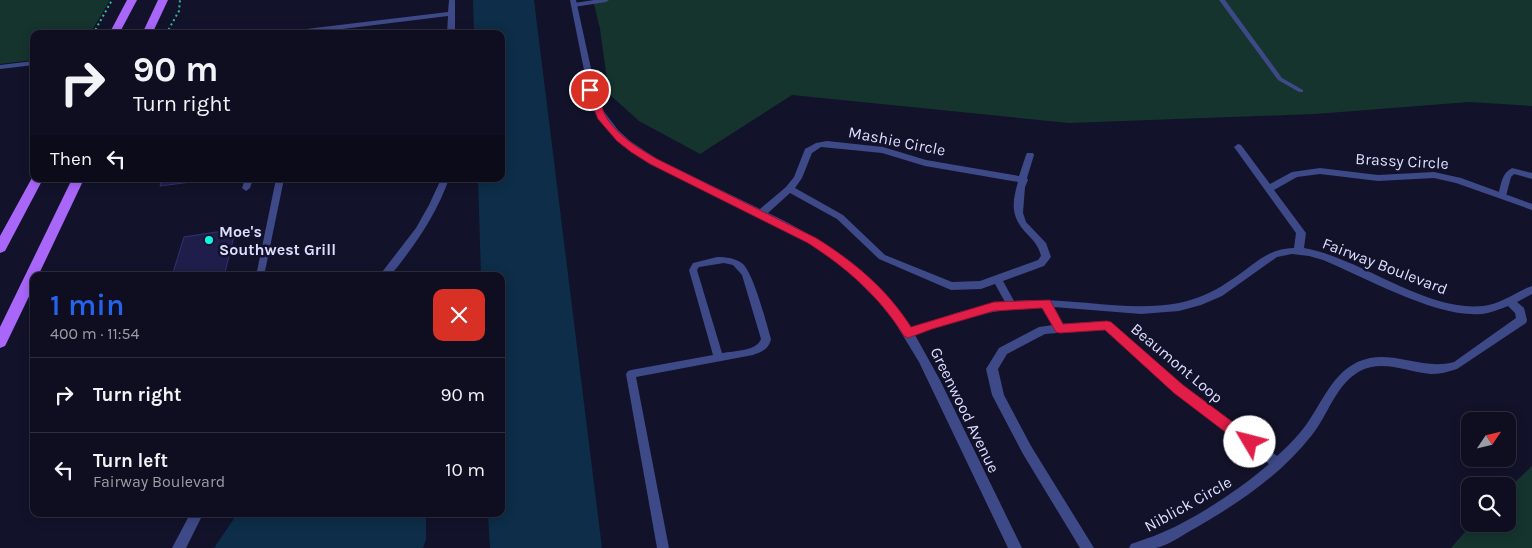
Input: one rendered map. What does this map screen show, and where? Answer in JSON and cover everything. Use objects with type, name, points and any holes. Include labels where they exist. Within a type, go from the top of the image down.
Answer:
[{"type":"main road","points":[[116,30],[132,0]]},
{"type":"main road","points":[[149,30],[163,0]]},
{"type":"main road","points":[[0,248],[35,182]]},
{"type":"main road","points":[[33,272],[77,182]]},
{"type":"main road","points":[[0,342],[30,279]]},
{"type":"street","points":[[451,30],[452,0]]},
{"type":"street","name":"Greenwood Avenue","points":[[574,2],[590,90],[595,105],[610,129],[634,150],[654,161],[812,240],[847,264],[883,298],[897,315],[922,354],[1015,548]]},
{"type":"street","points":[[326,30],[452,14]]},
{"type":"street","points":[[0,67],[30,63]]},
{"type":"street","name":"Mashie Circle","points":[[760,214],[789,189],[798,178],[808,151],[819,145],[827,144],[883,150],[925,163],[1024,180]]},
{"type":"street","points":[[1238,147],[1301,234],[1299,250]]},
{"type":"street","points":[[789,189],[840,218],[874,251],[892,262],[951,286],[981,285],[1041,262],[1046,257],[1044,246],[1020,220],[1018,214],[1017,204],[1030,155]]},
{"type":"street","name":"Brassy Circle","points":[[1269,189],[1296,174],[1332,171],[1378,178],[1444,176],[1532,207]]},
{"type":"street","points":[[388,272],[401,257],[422,226],[439,196],[444,182]]},
{"type":"street","name":"Fairway Boulevard","points":[[908,333],[972,312],[1011,304],[1046,303],[1138,309],[1176,307],[1213,296],[1274,254],[1299,250],[1323,256],[1451,308],[1482,310],[1508,300]]},
{"type":"street","points":[[998,280],[1011,304]]},
{"type":"street","points":[[1508,300],[1532,290]]},
{"type":"street","name":"Niblick Circle","points":[[1136,548],[1155,544],[1223,506],[1259,482],[1310,429],[1347,374],[1357,367],[1374,362],[1387,361],[1422,370],[1448,369],[1457,365],[1522,320],[1520,311],[1508,300]]},
{"type":"street","points":[[1046,303],[1060,329]]},
{"type":"street","name":"Beaumont Loop","points":[[1086,548],[1027,450],[998,394],[992,369],[1002,351],[1043,330],[1107,325],[1178,389],[1278,464]]},
{"type":"street","points":[[179,548],[195,517]]},
{"type":"lane","points":[[574,2],[606,0]]},
{"type":"lane","points":[[1222,0],[1280,79],[1302,91]]},
{"type":"lane","points":[[1502,196],[1507,176],[1512,171],[1532,176]]},
{"type":"lane","points":[[246,188],[248,182]]},
{"type":"lane","points":[[261,272],[279,182]]},
{"type":"lane","points":[[663,548],[631,374],[759,349],[765,344],[766,338],[746,274],[741,266],[731,260],[722,260],[696,266],[693,270],[718,356]]},
{"type":"path","points":[[95,30],[112,0]]},
{"type":"path","points":[[168,30],[179,11],[180,0]]},
{"type":"green space","points":[[0,0],[110,0],[92,30],[30,30],[30,60],[0,64]]},
{"type":"green space","points":[[593,0],[1532,0],[1532,106],[1469,102],[1315,114],[1069,123],[792,95],[700,154],[639,121],[609,94],[600,29]]},
{"type":"green space","points":[[1532,466],[1532,548],[1451,548],[1465,532],[1516,532],[1516,481]]},
{"type":"water","points":[[473,0],[534,0],[602,548],[490,548],[488,517],[505,517],[505,272],[481,272],[478,182],[505,182],[505,30],[474,30]]},
{"type":"water","points":[[235,517],[426,517],[426,540],[423,548],[214,548]]},
{"type":"building","points":[[161,182],[191,182],[160,186]]},
{"type":"building","points":[[236,229],[225,272],[173,272],[184,237]]},
{"type":"place","name":"Moe's Southwest Grill","points":[[209,240]]},
{"type":"route","points":[[590,90],[601,117],[620,139],[634,150],[812,240],[832,253],[847,264],[883,298],[897,315],[908,333],[994,306],[1046,303],[1060,329],[1107,325],[1178,389],[1250,442]]}]
